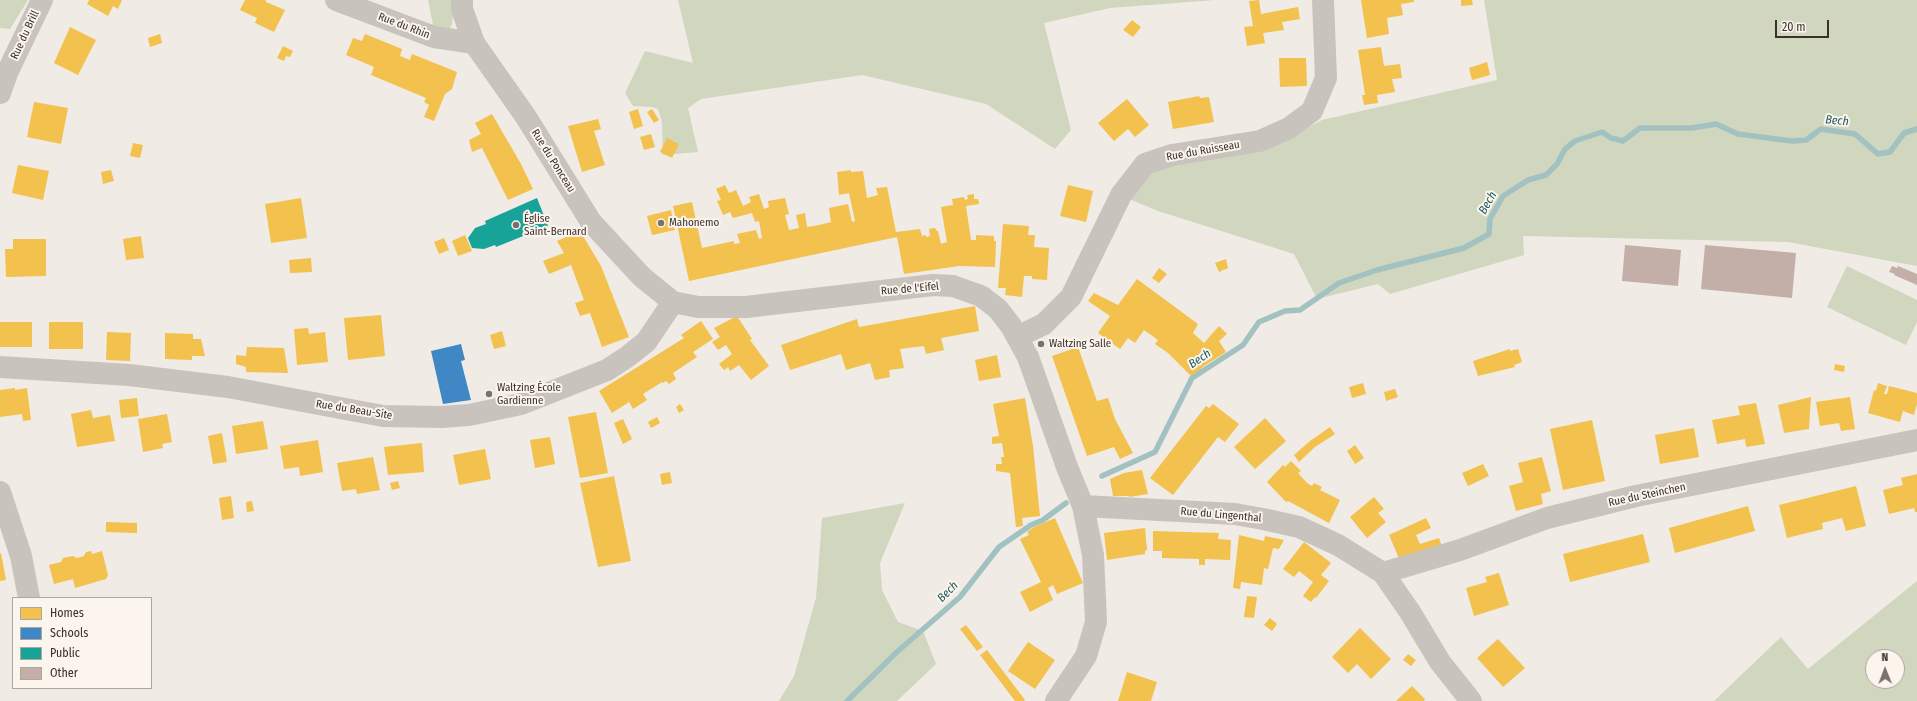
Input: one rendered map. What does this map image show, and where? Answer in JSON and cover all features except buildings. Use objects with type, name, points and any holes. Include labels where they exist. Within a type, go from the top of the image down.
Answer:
[{"type":"street","name":"Rue du Brill","points":[[0,93],[7,73],[42,0]]},
{"type":"street","name":"Rue du Rhin","points":[[336,0],[434,38],[474,42]]},
{"type":"street","name":"Rue du Ponceau","points":[[462,0],[462,9],[474,42],[526,117],[591,222],[642,277],[673,302]]},
{"type":"street","name":"Rue du Ruisseau","points":[[1017,337],[1044,324],[1071,297],[1120,195],[1145,164],[1172,155],[1260,141],[1289,128],[1312,111],[1326,78],[1323,0]]},
{"type":"street","name":"Rue de l'Eifel","points":[[673,302],[698,307],[746,307],[933,285],[953,286],[981,296],[998,309],[1011,326],[1028,357],[1067,467],[1083,506],[1093,555],[1096,622],[1086,656],[1056,701]]},
{"type":"street","name":"Rue du Beau-Site","points":[[0,367],[129,375],[228,387],[382,416],[442,417],[469,415],[521,404],[607,370],[628,357],[646,342],[673,302]]},
{"type":"street","name":"Rue du Steinchen","points":[[1383,573],[1460,550],[1547,518],[1636,496],[1917,440]]},
{"type":"street","points":[[0,492],[21,556],[29,597]]},
{"type":"street","name":"Rue du Lingenthal","points":[[1083,506],[1221,513],[1263,519],[1299,527],[1338,545],[1383,573],[1410,612],[1440,662],[1471,701]]},
{"type":"green space","points":[[0,0],[28,0],[10,29],[0,28]]},
{"type":"green space","points":[[428,0],[451,0],[453,13],[452,25],[447,32],[434,30]]},
{"type":"green space","points":[[678,0],[1215,0],[1110,8],[1044,23],[1071,130],[1055,149],[986,104],[862,75],[701,99],[688,108],[698,152],[663,155],[662,122],[658,109],[652,107],[633,106],[625,93],[645,51],[693,63]]},
{"type":"green space","points":[[1484,0],[1917,0],[1917,266],[1788,242],[1523,236],[1524,255],[1390,294],[1378,284],[1317,299],[1294,254],[1158,211],[1129,199],[1148,173],[1174,161],[1261,152],[1322,120],[1497,80]]},
{"type":"green space","points":[[1847,266],[1917,300],[1917,322],[1906,345],[1827,307]]},
{"type":"green space","points":[[905,503],[880,563],[882,590],[898,622],[923,631],[936,664],[897,701],[779,701],[794,676],[816,598],[822,518]]},
{"type":"green space","points":[[1917,581],[1917,701],[1714,701],[1781,637],[1808,669]]},
{"type":"waterway","name":"Bech","points":[[1102,476],[1155,452],[1192,378],[1243,345],[1259,322],[1285,311],[1300,310],[1339,283],[1377,270],[1464,248],[1489,234],[1490,219],[1503,196],[1528,180],[1546,175],[1557,164],[1565,149],[1575,141],[1602,132],[1611,138],[1623,141],[1640,128],[1692,128],[1716,124],[1738,134],[1792,141],[1806,140],[1821,129],[1855,134],[1878,154],[1890,152],[1904,133],[1917,129]]},
{"type":"waterway","name":"Bech","points":[[847,701],[898,651],[960,597],[999,547],[1031,525],[1043,520],[1066,503]]},
{"type":"place","name":"Mahonemo","points":[[661,223]]},
{"type":"place","name":"Église Saint-Bernard","points":[[516,225]]},
{"type":"place","name":"Waltzing Salle","points":[[1041,344]]},
{"type":"place","name":"Waltzing École Gardienne","points":[[489,394]]}]
